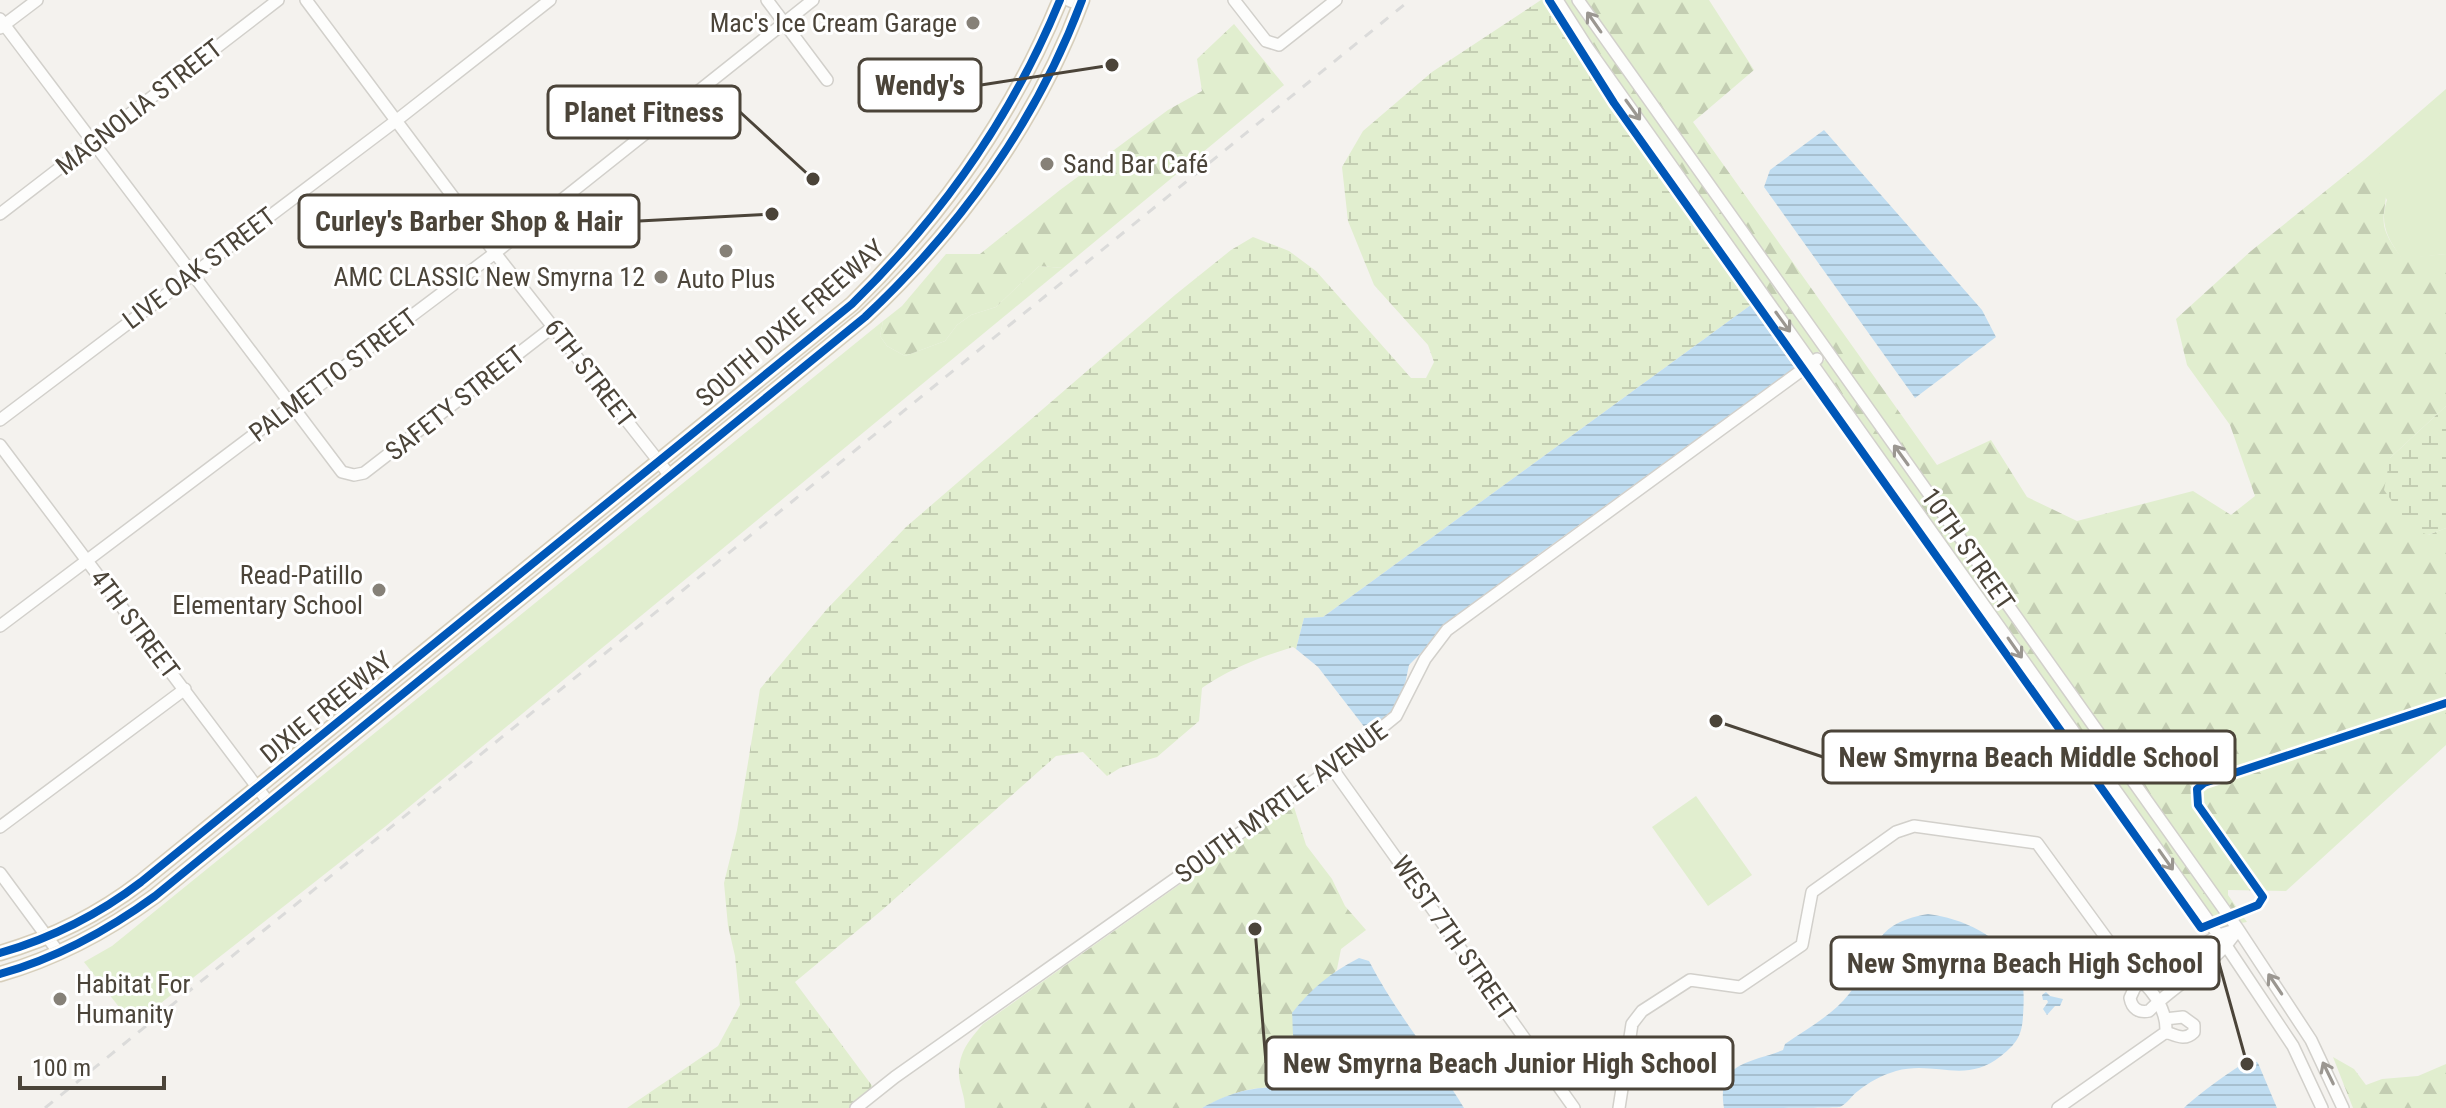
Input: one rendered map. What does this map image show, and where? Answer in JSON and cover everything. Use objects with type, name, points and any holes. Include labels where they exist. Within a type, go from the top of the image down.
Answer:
[{"type":"main road","name":"SOUTH DIXIE FREEWAY","points":[[659,462],[852,304],[929,222],[989,140],[1034,59],[1060,0]]},
{"type":"main road","name":"SOUTH DIXIE FREEWAY","points":[[671,477],[888,296],[942,236],[1004,154],[1053,66],[1076,2]]},
{"type":"main road","name":"DIXIE FREEWAY","points":[[0,953],[87,919],[124,895],[659,462]]},
{"type":"main road","name":"DIXIE FREEWAY","points":[[0,974],[59,953],[98,934],[135,910],[671,477]]},
{"type":"street","points":[[37,0],[1,24],[291,406]]},
{"type":"street","name":"MAGNOLIA STREET","points":[[0,214],[278,0]]},
{"type":"street","name":"6TH STREET","points":[[306,0],[495,253],[671,477]]},
{"type":"street","name":"LIVE OAK STREET","points":[[0,420],[397,120],[550,0]]},
{"type":"street","points":[[767,0],[827,80]]},
{"type":"street","name":"PALMETTO STREET","points":[[0,626],[495,253],[813,0]]},
{"type":"street","points":[[1234,0],[1266,41],[1279,45],[1336,0]]},
{"type":"street","name":"10TH STREET","points":[[1557,0],[1587,47],[2219,935],[2293,1046],[2322,1108]]},
{"type":"street","name":"10TH STREET","points":[[1578,0],[2238,929],[2311,1040],[2343,1108]]},
{"type":"street","points":[[1034,59],[1053,66]]},
{"type":"street","points":[[929,222],[942,236]]},
{"type":"street","name":"SAFETY STREET","points":[[291,406],[342,472],[354,475],[364,473],[554,326]]},
{"type":"street","points":[[799,348],[811,363]]},
{"type":"street","name":"SOUTH MYRTLE AVENUE","points":[[856,1108],[895,1077],[1332,768],[1396,716],[1425,659],[1447,630],[1827,351]]},
{"type":"street","name":"4TH STREET","points":[[0,445],[269,803]]},
{"type":"street","points":[[454,629],[466,643]]},
{"type":"street","points":[[0,827],[185,689]]},
{"type":"street","name":"WEST 7TH STREET","points":[[1332,768],[1574,1108]]},
{"type":"street","points":[[1619,1108],[1632,1024],[1642,1011],[1690,980],[1740,987],[1753,979],[1802,945],[1812,892],[1896,832],[1914,826],[2037,843],[2131,972],[2144,981],[2158,1002],[2166,1032]]},
{"type":"street","points":[[0,873],[59,953]]},
{"type":"street","points":[[2238,929],[2227,947],[2146,1012],[2132,1006],[2131,993],[2144,981],[2219,935],[2238,929]]},
{"type":"street","points":[[2177,963],[2187,977]]},
{"type":"street","points":[[2165,1019],[2183,1017],[2194,1025],[2194,1032],[2189,1037],[2181,1038],[2166,1032]]},
{"type":"street","points":[[2058,1108],[2166,1032]]},
{"type":"green space","points":[[1541,0],[1550,0],[1582,50],[1759,299],[1323,617],[1304,618],[1296,649],[1293,647],[1257,659],[1202,688],[1199,721],[1157,757],[1120,768],[1107,776],[1083,752],[1056,756],[881,911],[795,982],[876,1091],[856,1108],[627,1108],[718,1046],[740,1005],[724,883],[737,830],[760,689],[827,609],[906,527],[1175,295],[1231,250],[1253,237],[1289,251],[1316,271],[1411,378],[1426,378],[1434,362],[1428,345],[1374,285],[1348,221],[1342,167],[1363,131],[1432,72]]},
{"type":"green space","points":[[1563,0],[1571,0],[1820,351],[1813,355]]},
{"type":"green space","points":[[1585,0],[1709,0],[1754,70],[1693,122],[1937,465],[1991,440],[2027,497],[2077,521],[2193,491],[2231,515],[2255,496],[2230,425],[2187,365],[2176,319],[2251,251],[2364,160],[2387,181],[2385,228],[2402,258],[2446,254],[2446,406],[2390,458],[2428,535],[2446,528],[2446,745],[2286,891],[2228,890],[2228,895],[2247,922],[2241,923]]},
{"type":"green space","points":[[1234,24],[1284,85],[1063,268],[1039,266],[996,307],[971,315],[957,325],[945,341],[905,356],[887,346],[880,336],[883,321],[902,306],[946,254],[980,254],[1168,110],[1202,91],[1197,59]]},
{"type":"green space","points":[[2446,89],[2446,254],[2402,259],[2386,231],[2384,217],[2387,200],[2364,160]]},
{"type":"green space","points":[[1039,266],[1063,268],[386,826],[133,1025],[84,962],[112,946],[883,321],[880,336],[887,346],[905,356],[945,341],[957,325],[971,315],[996,307]]},
{"type":"green space","points":[[1826,359],[2230,927],[2221,929],[1820,363]]},
{"type":"green space","points":[[2446,406],[2446,528],[2428,535],[2411,528],[2384,490],[2390,458]]},
{"type":"green space","points":[[1696,796],[1752,875],[1708,906],[1652,827]]},
{"type":"green space","points":[[1293,804],[1306,845],[1332,879],[1345,906],[1366,930],[1341,949],[1337,969],[1293,1038],[1299,1064],[1296,1075],[1287,1087],[1243,1091],[1202,1108],[965,1108],[959,1076],[960,1060],[969,1041],[983,1024]]},
{"type":"green space","points":[[2333,1057],[2354,1069],[2366,1085],[2382,1079],[2418,1076],[2446,1064],[2446,1108],[2353,1108]]},
{"type":"water","points":[[1824,130],[1982,310],[1996,337],[1915,398],[1764,187],[1770,170]]},
{"type":"water","points":[[1759,299],[1804,361],[1535,557],[1430,644],[1409,665],[1404,689],[1391,714],[1369,733],[1318,667],[1296,649],[1304,618],[1323,617]]},
{"type":"water","points":[[1928,914],[1979,930],[2002,947],[2018,968],[2024,992],[2022,1023],[2020,1034],[2011,1048],[1988,1065],[1975,1069],[1910,1068],[1891,1073],[1867,1085],[1840,1107],[1724,1108],[1725,1081],[1730,1073],[1748,1062],[1783,1050],[1785,1044],[1827,1015],[1843,1002],[1859,980],[1884,934],[1908,919]]},
{"type":"water","points":[[1359,958],[1369,961],[1464,1108],[1202,1108],[1243,1091],[1287,1087],[1297,1075],[1300,1065],[1293,1037],[1292,1013],[1322,982]]},
{"type":"water","points":[[2046,992],[2063,999],[2060,1006],[2055,1006],[2047,1015],[2043,1009],[2048,1002],[2043,1000],[2042,995]]},
{"type":"water","points":[[2252,1059],[2258,1063],[2277,1108],[2184,1108],[2217,1081]]},
{"type":"railway","points":[[45,1108],[1410,0]]},
{"type":"cycle path","points":[[0,953],[74,924],[141,882],[852,304],[916,236],[972,163],[1020,84],[1060,0]]},
{"type":"cycle path","points":[[0,974],[42,960],[81,942],[155,896],[865,317],[932,247],[992,171],[1042,88],[1082,0]]},
{"type":"cycle path","points":[[1549,0],[1614,103],[2201,928],[2258,905],[2263,897],[2198,805],[2197,789],[2204,783],[2446,703]]},
{"type":"place","name":"Mac's Ice Cream Garage","points":[[973,23]]},
{"type":"place","name":"Wendy's","points":[[1112,65]]},
{"type":"place","name":"Sand Bar Café","points":[[1047,164]]},
{"type":"place","name":"Planet Fitness","points":[[813,179]]},
{"type":"place","name":"Curley's Barber Shop & Hair","points":[[772,214]]},
{"type":"place","name":"Auto Plus","points":[[726,251]]},
{"type":"place","name":"AMC CLASSIC New Smyrna 12","points":[[661,277]]},
{"type":"place","name":"Read-Patillo Elementary School","points":[[379,590]]},
{"type":"place","name":"New Smyrna Beach Middle School","points":[[1716,721]]},
{"type":"place","name":"New Smyrna Beach Junior High School","points":[[1255,929]]},
{"type":"place","name":"Habitat For Humanity","points":[[60,999]]},
{"type":"place","name":"New Smyrna Beach High School","points":[[2247,1064]]}]
